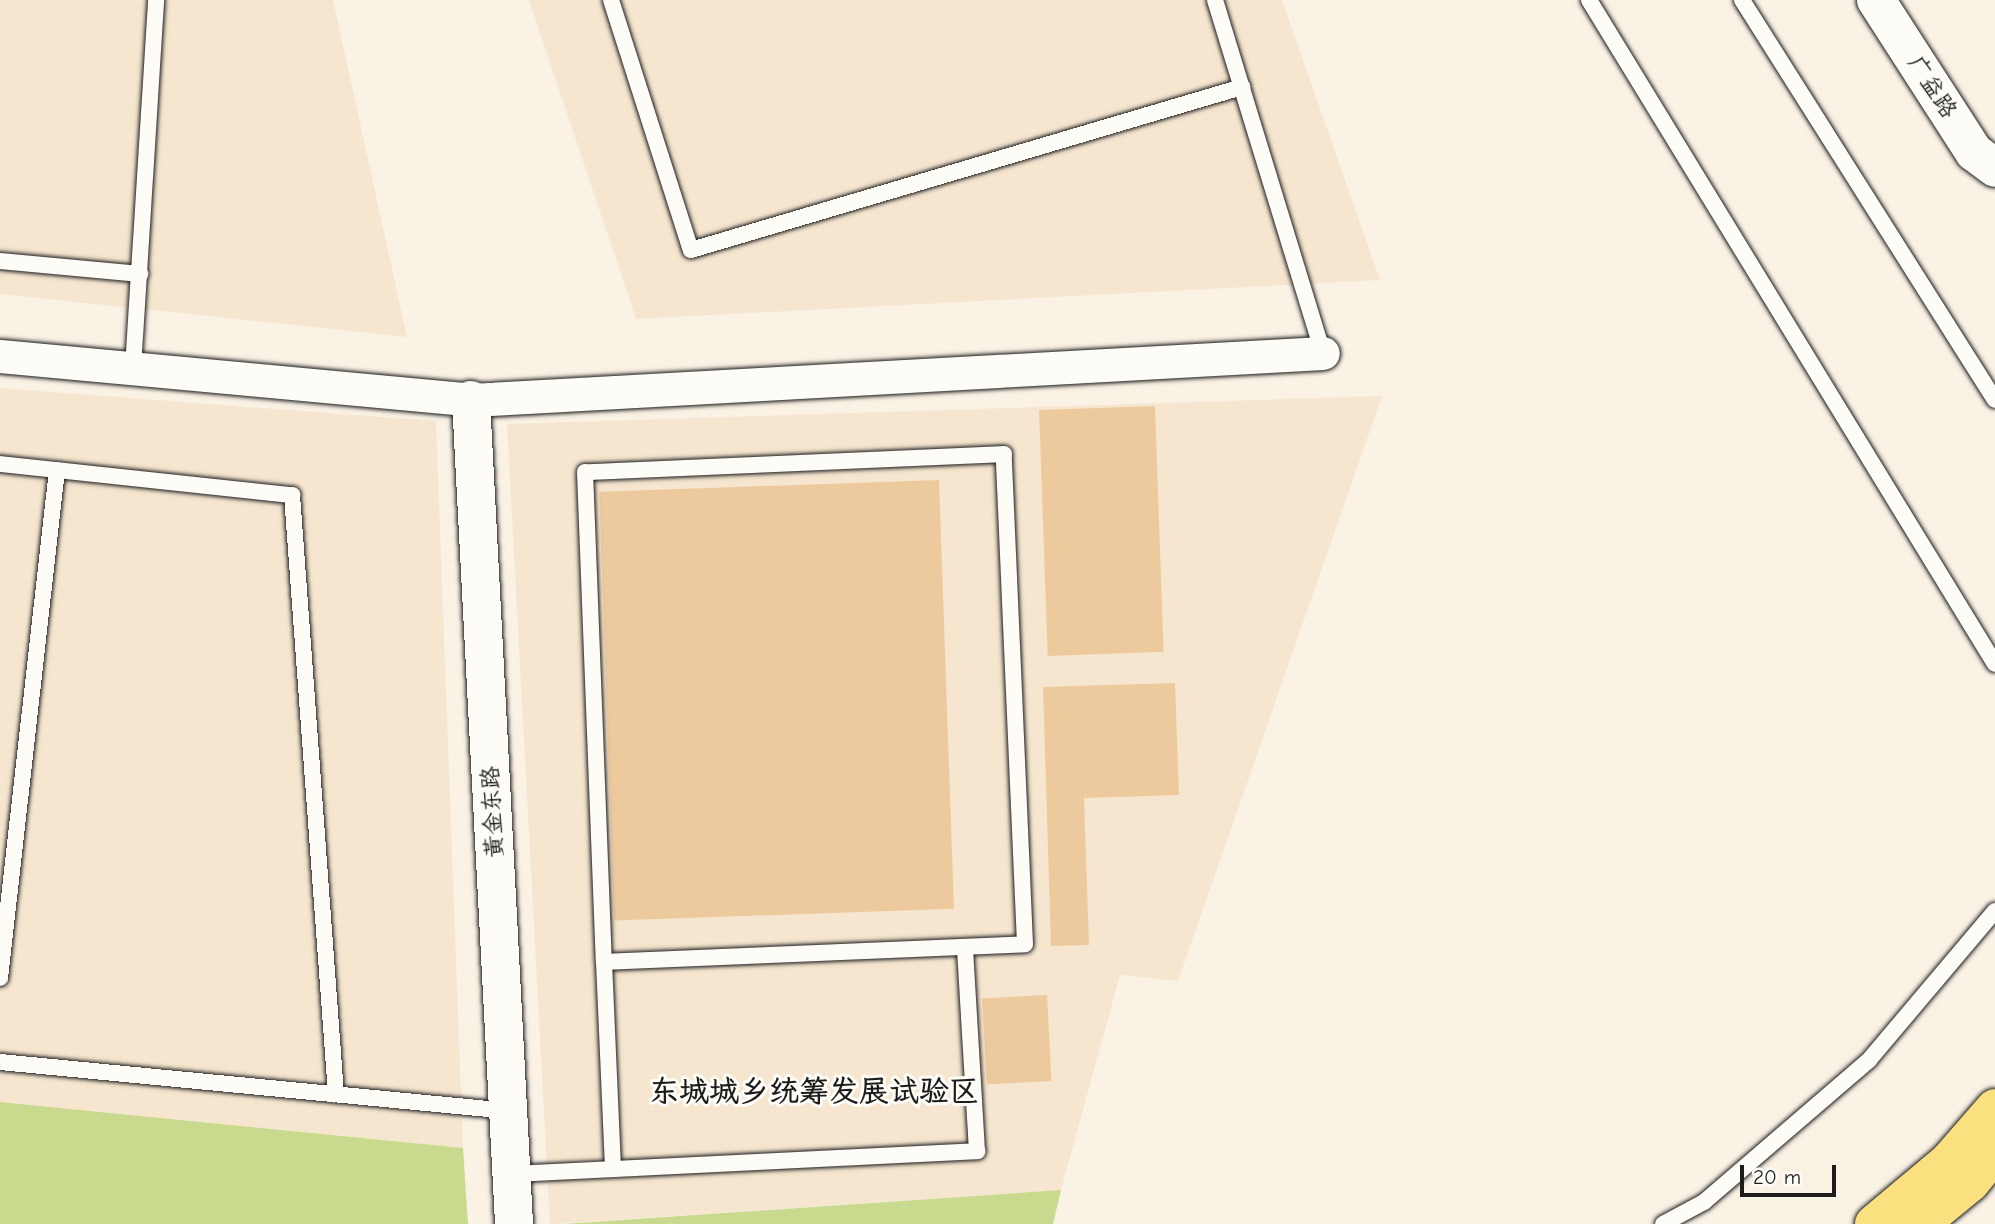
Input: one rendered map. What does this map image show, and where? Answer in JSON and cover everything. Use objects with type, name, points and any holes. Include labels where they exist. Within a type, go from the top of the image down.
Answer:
[{"type":"highway","points":[[1874,1224],[1949,1161],[1995,1108]]},
{"type":"highway","points":[[1920,1224],[1970,1182],[1995,1153]]},
{"type":"street","name":"广益路","points":[[1876,0],[1974,152],[1995,168]]},
{"type":"street","points":[[0,356],[471,400],[1323,353]]},
{"type":"street","name":"黄金东路","points":[[471,400],[514,1224]]},
{"type":"lane","points":[[133,368],[156,0]]},
{"type":"lane","points":[[611,0],[691,250],[1242,87]]},
{"type":"lane","points":[[1215,0],[1323,353]]},
{"type":"lane","points":[[1590,0],[1995,664]]},
{"type":"lane","points":[[1742,0],[1995,400]]},
{"type":"lane","points":[[0,261],[140,274]]},
{"type":"lane","points":[[604,962],[1025,944],[1004,454],[585,472],[604,962],[613,1168]]},
{"type":"lane","points":[[0,464],[292,495],[336,1094]]},
{"type":"lane","points":[[0,978],[57,470]]},
{"type":"lane","points":[[1663,1224],[1704,1202],[1869,1060],[1995,911]]},
{"type":"lane","points":[[511,1174],[977,1151],[965,948]]},
{"type":"lane","points":[[0,1062],[509,1111]]},
{"type":"shaded area","points":[[0,0],[333,0],[407,337],[0,294]]},
{"type":"shaded area","points":[[529,0],[1282,0],[1380,280],[636,319]]},
{"type":"shaded area","points":[[0,388],[436,421],[463,1148],[0,1102]]},
{"type":"shaded area","points":[[1382,396],[1178,981],[1120,975],[1061,1190],[550,1224],[507,424]]},
{"type":"green space","points":[[0,1102],[463,1148],[468,1224],[0,1224]]},
{"type":"green space","points":[[1061,1190],[1053,1224],[563,1224]]},
{"type":"building","points":[[1155,406],[1164,652],[1048,656],[1039,410]]},
{"type":"building","points":[[939,480],[954,909],[614,921],[599,492]]},
{"type":"building","points":[[1175,683],[1179,795],[1084,798],[1089,945],[1051,946],[1043,687]]},
{"type":"building","points":[[1047,995],[1052,1081],[987,1084],[982,998]]},
{"type":"district","name":"东城城乡统筹发展试验区","points":[[814,1092]]}]
